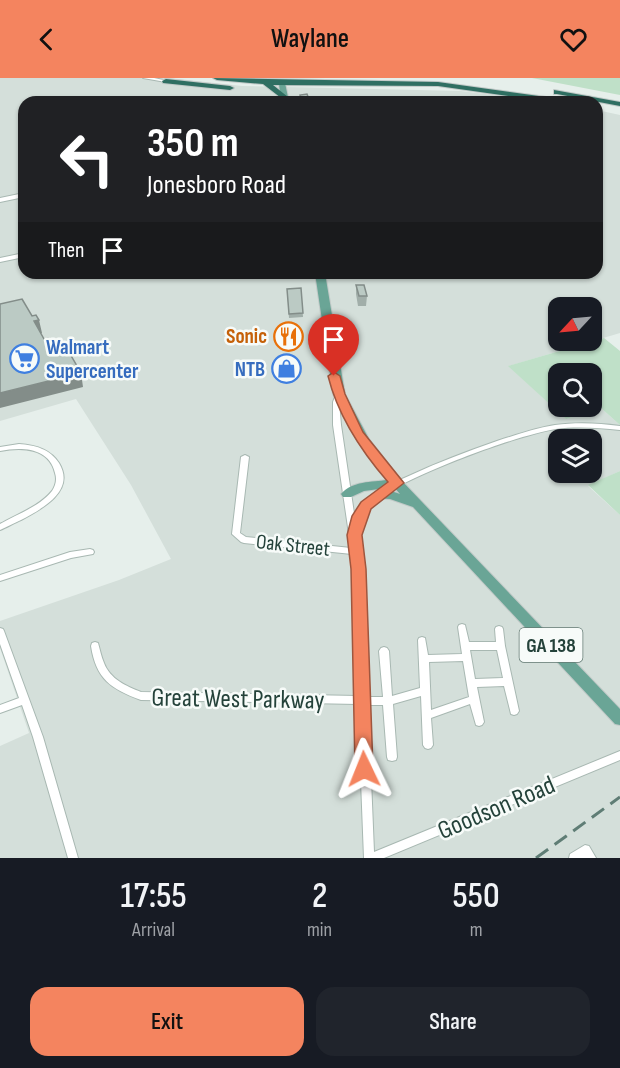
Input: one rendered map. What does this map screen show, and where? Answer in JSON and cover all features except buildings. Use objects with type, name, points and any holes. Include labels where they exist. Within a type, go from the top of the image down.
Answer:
[{"type":"highway","points":[[217,78],[283,87],[302,84],[438,84],[525,96]]},
{"type":"highway","points":[[427,78],[541,96]]},
{"type":"highway","points":[[465,78],[572,96]]},
{"type":"highway","points":[[166,81],[260,91],[269,89],[268,84]]},
{"type":"highway","points":[[268,84],[281,96]]},
{"type":"highway","points":[[603,101],[620,104]]},
{"type":"highway","points":[[603,107],[620,110]]},
{"type":"main road","points":[[283,87],[284,96]]},
{"type":"main road","name":"GA 138","points":[[321,279],[339,394],[362,441],[397,483],[618,717]]},
{"type":"main road","points":[[346,494],[361,487],[397,483]]},
{"type":"main road","points":[[378,495],[392,495],[417,504]]},
{"type":"street","points":[[145,78],[166,81]]},
{"type":"street","points":[[0,200],[18,196]]},
{"type":"street","points":[[0,260],[18,256]]},
{"type":"street","points":[[339,394],[336,402],[337,425],[346,494],[357,552],[370,858]]},
{"type":"street","points":[[354,535],[363,511],[378,495],[397,483],[531,432],[581,426],[620,428]]},
{"type":"street","points":[[0,449],[19,446],[44,451],[58,466],[61,481],[57,490],[46,501],[0,527]]},
{"type":"street","name":"Oak Street","points":[[245,457],[236,534],[238,537],[244,540],[357,552]]},
{"type":"street","points":[[0,578],[70,555],[90,552]]},
{"type":"street","points":[[462,627],[479,722]]},
{"type":"street","points":[[498,629],[514,711]]},
{"type":"street","points":[[0,631],[25,700],[73,858]]},
{"type":"street","points":[[422,640],[428,745]]},
{"type":"street","name":"Great West Parkway","points":[[95,646],[97,662],[106,677],[120,689],[141,696],[388,701],[425,691]]},
{"type":"street","points":[[465,646],[501,646]]},
{"type":"street","points":[[384,651],[392,757]]},
{"type":"street","points":[[424,659],[467,657]]},
{"type":"street","points":[[472,682],[508,682]]},
{"type":"street","points":[[427,714],[474,699]]},
{"type":"street","points":[[0,709],[25,700]]},
{"type":"street","name":"Goodson Road","points":[[370,858],[620,755]]},
{"type":"street","points":[[574,858],[588,854]]},
{"type":"shaded area","points":[[0,78],[169,78],[242,86],[461,91],[500,96],[18,96],[18,279],[603,279],[603,111],[620,115],[620,333],[602,338],[602,297],[548,297],[548,351],[559,351],[509,366],[548,402],[548,417],[566,419],[602,417],[602,409],[620,425],[620,471],[602,479],[602,429],[548,429],[548,483],[594,483],[588,486],[620,515],[620,858],[0,858],[0,746],[29,733],[0,648],[0,621],[119,580],[171,559],[131,485],[76,399],[0,421]]},
{"type":"green space","points":[[532,78],[620,78],[620,95]]},
{"type":"green space","points":[[604,338],[620,351],[620,425],[602,409],[602,363],[548,363],[548,403],[508,366],[559,351],[602,351],[602,339]]},
{"type":"green space","points":[[620,471],[620,515],[588,485],[602,483],[602,479]]},
{"type":"railway","points":[[536,858],[620,797]]},
{"type":"place","name":"Sonic","points":[[288,336]]},
{"type":"place","name":"Walmart Supercenter","points":[[25,359]]},
{"type":"place","name":"NTB","points":[[286,369]]},
{"type":"route","points":[[334,376],[346,413],[357,432],[376,460],[397,483],[366,505],[354,535],[358,569],[364,769]]}]
